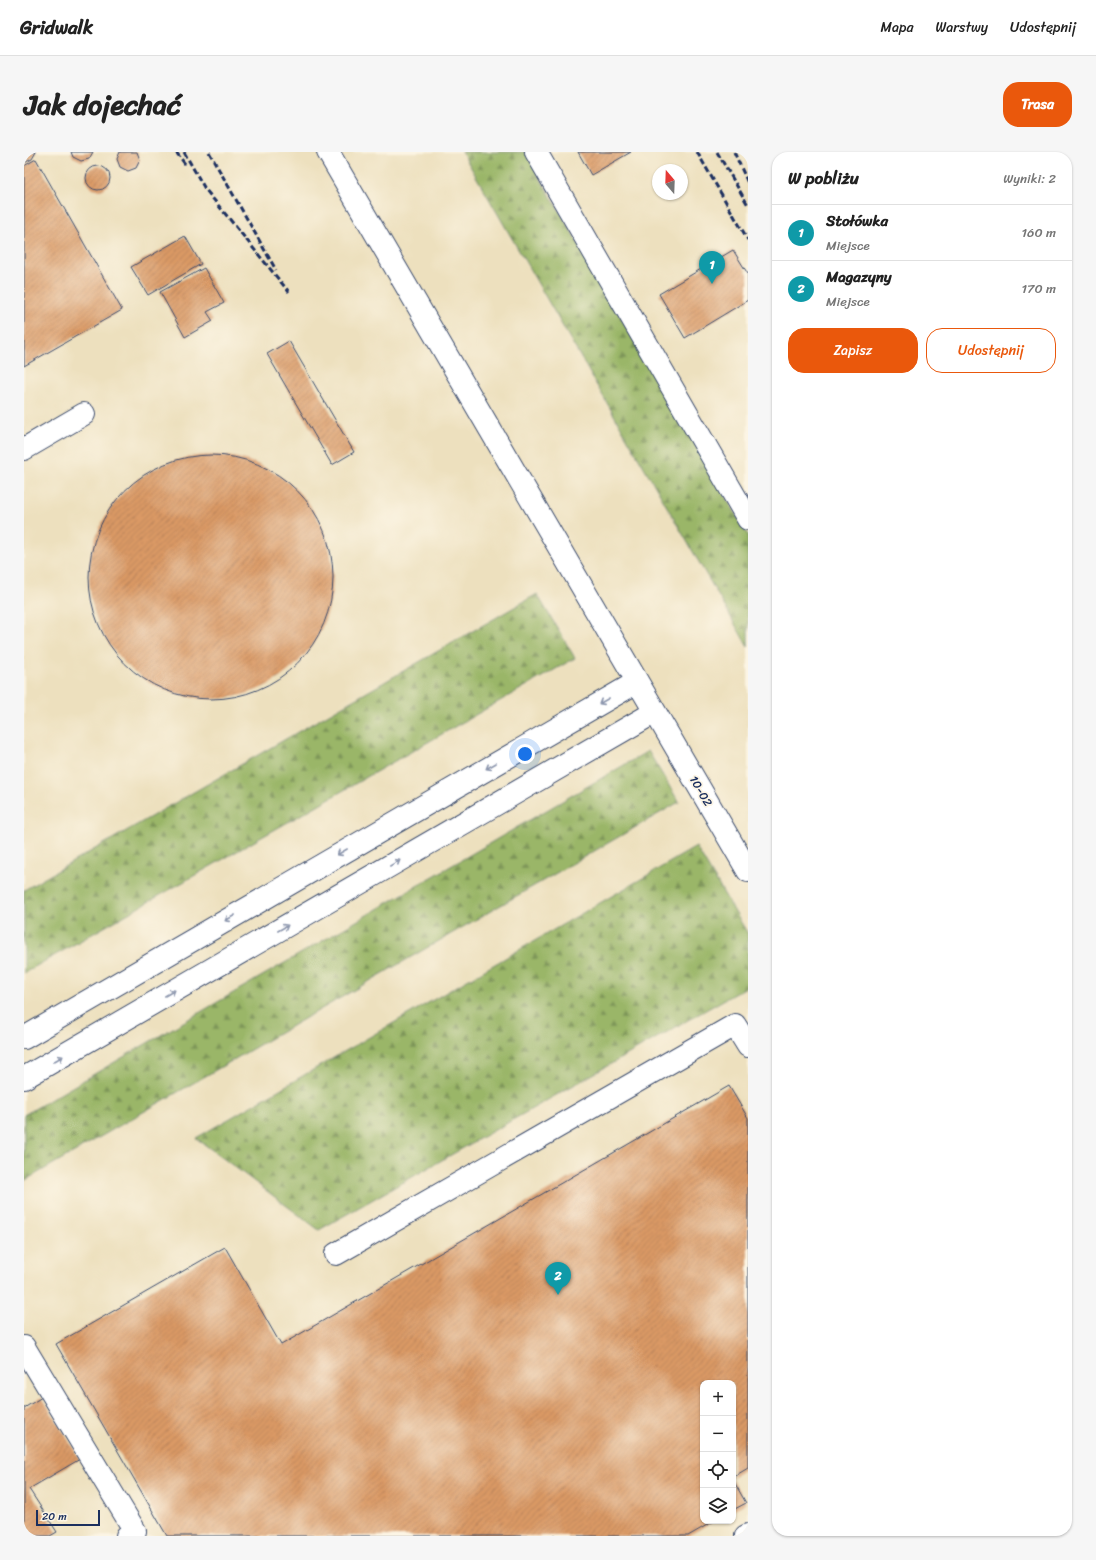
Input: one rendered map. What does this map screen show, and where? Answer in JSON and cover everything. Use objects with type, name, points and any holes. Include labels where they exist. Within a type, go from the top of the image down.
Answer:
[{"type":"lane","name":"10-02","points":[[328,152],[748,871]]},
{"type":"lane","points":[[536,152],[748,519]]},
{"type":"lane","points":[[24,449],[84,414]]},
{"type":"lane","points":[[24,1038],[637,682]]},
{"type":"lane","points":[[24,1078],[655,712]]},
{"type":"lane","points":[[336,1254],[735,1025],[748,1046]]},
{"type":"lane","points":[[24,1347],[135,1532],[127,1536]]},
{"type":"green space","points":[[462,152],[525,152],[748,535],[748,647]]},
{"type":"green space","points":[[537,594],[575,658],[24,973],[24,890]]},
{"type":"green space","points":[[648,751],[679,802],[24,1181],[24,1115]]},
{"type":"green space","points":[[696,847],[748,934],[748,986],[319,1230],[196,1138]]},
{"type":"building","points":[[24,152],[36,152],[32,159],[24,163]]},
{"type":"building","points":[[71,152],[93,152],[89,159],[81,161],[73,157]]},
{"type":"building","points":[[120,152],[137,152],[140,160],[136,168],[128,171],[120,167],[117,159]]},
{"type":"building","points":[[578,152],[631,152],[591,175]]},
{"type":"building","points":[[36,159],[122,310],[24,366],[24,166]]},
{"type":"building","points":[[98,166],[106,170],[110,178],[106,186],[98,190],[90,186],[86,178],[90,170]]},
{"type":"building","points":[[185,236],[201,264],[148,295],[131,267]]},
{"type":"building","points":[[733,250],[748,274],[748,300],[685,338],[659,294]]},
{"type":"building","points":[[204,268],[224,303],[207,312],[213,321],[185,337],[160,292]]},
{"type":"building","points":[[289,341],[354,452],[332,465],[267,354]]},
{"type":"building","points":[[199,455],[223,455],[246,460],[269,469],[289,483],[305,499],[313,509],[324,530],[331,553],[333,577],[331,601],[319,635],[305,655],[289,671],[269,685],[246,694],[223,699],[199,699],[176,694],[153,685],[133,671],[117,655],[103,635],[94,612],[89,589],[89,565],[94,542],[103,519],[117,499],[133,483],[153,469],[176,460]]},
{"type":"building","points":[[729,1086],[748,1118],[748,1468],[736,1475],[736,1380],[700,1380],[700,1524],[709,1524],[688,1536],[167,1536],[56,1344],[225,1247],[281,1345]]},
{"type":"building","points":[[42,1397],[80,1459],[29,1489],[57,1532],[50,1536],[24,1536],[24,1408]]},
{"type":"building","points":[[736,1485],[746,1503],[736,1508]]},
{"type":"railway","points":[[176,152],[185,164]]},
{"type":"railway","points":[[184,152],[205,189],[289,292]]},
{"type":"railway","points":[[209,152],[276,270]]},
{"type":"railway","points":[[697,152],[748,240]]},
{"type":"railway","points":[[717,152],[748,205]]},
{"type":"railway","points":[[734,152],[748,183]]},
{"type":"place","name":"Stołówka","points":[[712,284]]},
{"type":"place","name":"Magazyny","points":[[558,1295]]}]
